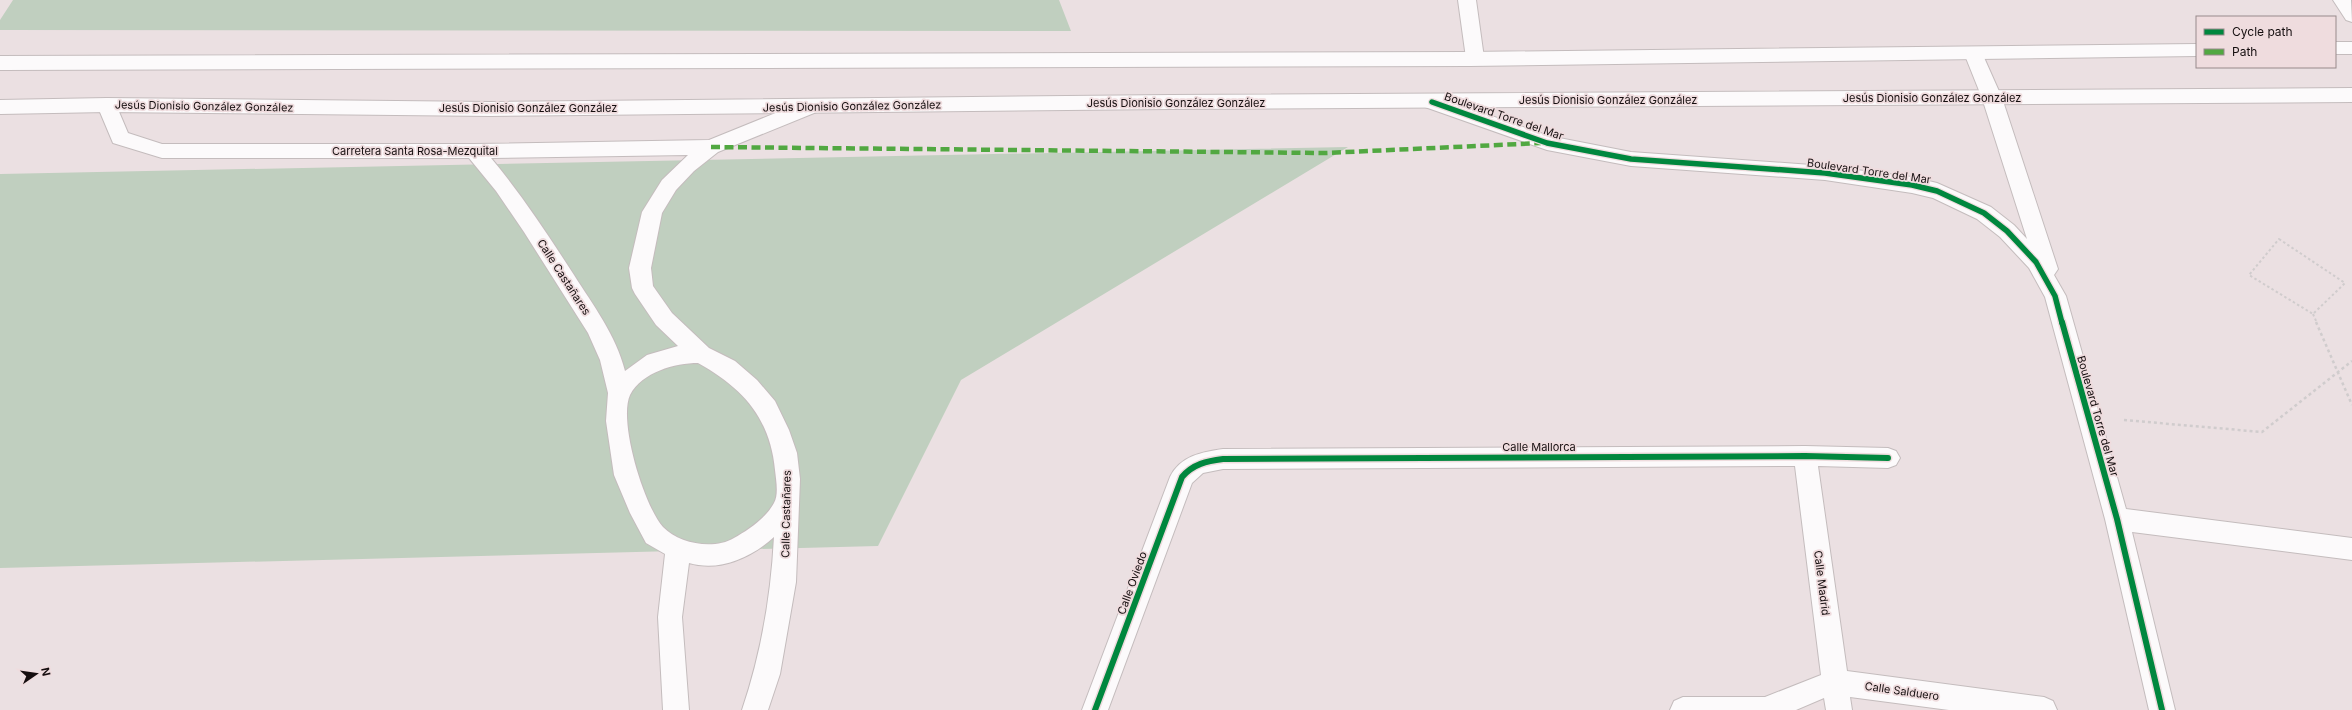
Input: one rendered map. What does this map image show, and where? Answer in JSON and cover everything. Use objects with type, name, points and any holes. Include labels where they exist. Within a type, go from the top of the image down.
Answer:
[{"type":"street","points":[[2336,48],[2352,48]]},
{"type":"street","points":[[0,63],[1475,58],[2196,50]]},
{"type":"street","name":"Boulevard Torre del Mar","points":[[1973,52],[1992,98],[2055,296],[2117,519],[2162,710]]},
{"type":"street","name":"Jesús Dionisio González González","points":[[0,107],[107,106],[482,109],[2352,95]]},
{"type":"street","name":"Boulevard Torre del Mar","points":[[1432,102],[1547,143],[1631,159],[1825,173],[1912,185],[1937,191],[1984,213],[2007,231],[2036,262],[2055,296]]},
{"type":"street","name":"Carretera Santa Rosa-Mezquital","points":[[107,106],[120,138],[162,151],[474,151],[711,147]]},
{"type":"street","name":"Calle Castañares","points":[[754,710],[767,674],[784,582],[788,479],[785,453],[778,430],[767,408],[749,387],[727,368],[701,354],[664,319],[643,288],[640,268],[652,212],[669,185],[687,166],[711,147],[812,106]]},
{"type":"street","name":"Calle Castañares","points":[[474,151],[503,186],[531,226],[597,330],[611,360],[619,393],[618,421],[620,448],[626,476],[638,506],[655,535],[678,549],[703,555],[726,552],[746,545],[775,521],[787,506]]},
{"type":"street","points":[[619,393],[629,380],[642,368],[657,360],[672,355],[701,354]]},
{"type":"street","name":"Calle Mallorca","points":[[1192,467],[1205,461],[1223,459],[1805,456],[1888,458]]},
{"type":"street","name":"Calle Madrid","points":[[1805,456],[1834,682],[1839,710]]},
{"type":"street","name":"Calle Oviedo","points":[[1095,710],[1182,477],[1192,467]]},
{"type":"street","points":[[2117,519],[2352,549]]},
{"type":"street","points":[[676,710],[670,617],[678,549]]},
{"type":"street","name":"Calle Salduero","points":[[1683,710],[1765,710],[1834,682],[2044,710]]},
{"type":"lane","points":[[1467,0],[1475,58]]},
{"type":"lane","points":[[2342,0],[2352,16]]},
{"type":"path","points":[[2313,314],[2345,283],[2279,239],[2249,275],[2313,314],[2352,405]]},
{"type":"path","points":[[2088,416],[2262,432],[2352,361]]},
{"type":"green space","points":[[13,0],[1059,0],[1071,31],[0,30],[0,20]]},
{"type":"green space","points":[[1348,147],[961,380],[878,546],[0,568],[0,174]]},
{"type":"marked path","points":[[711,147],[1325,153],[1541,143]]},
{"type":"cycle path","points":[[1432,102],[1547,143],[1631,159],[1825,173],[1912,185],[1937,191],[1959,200],[1984,213],[2007,231],[2036,262],[2055,296],[2117,519],[2162,710]]},
{"type":"cycle path","points":[[1095,710],[1182,477],[1190,469],[1200,464],[1223,459],[1805,456],[1888,458]]}]
